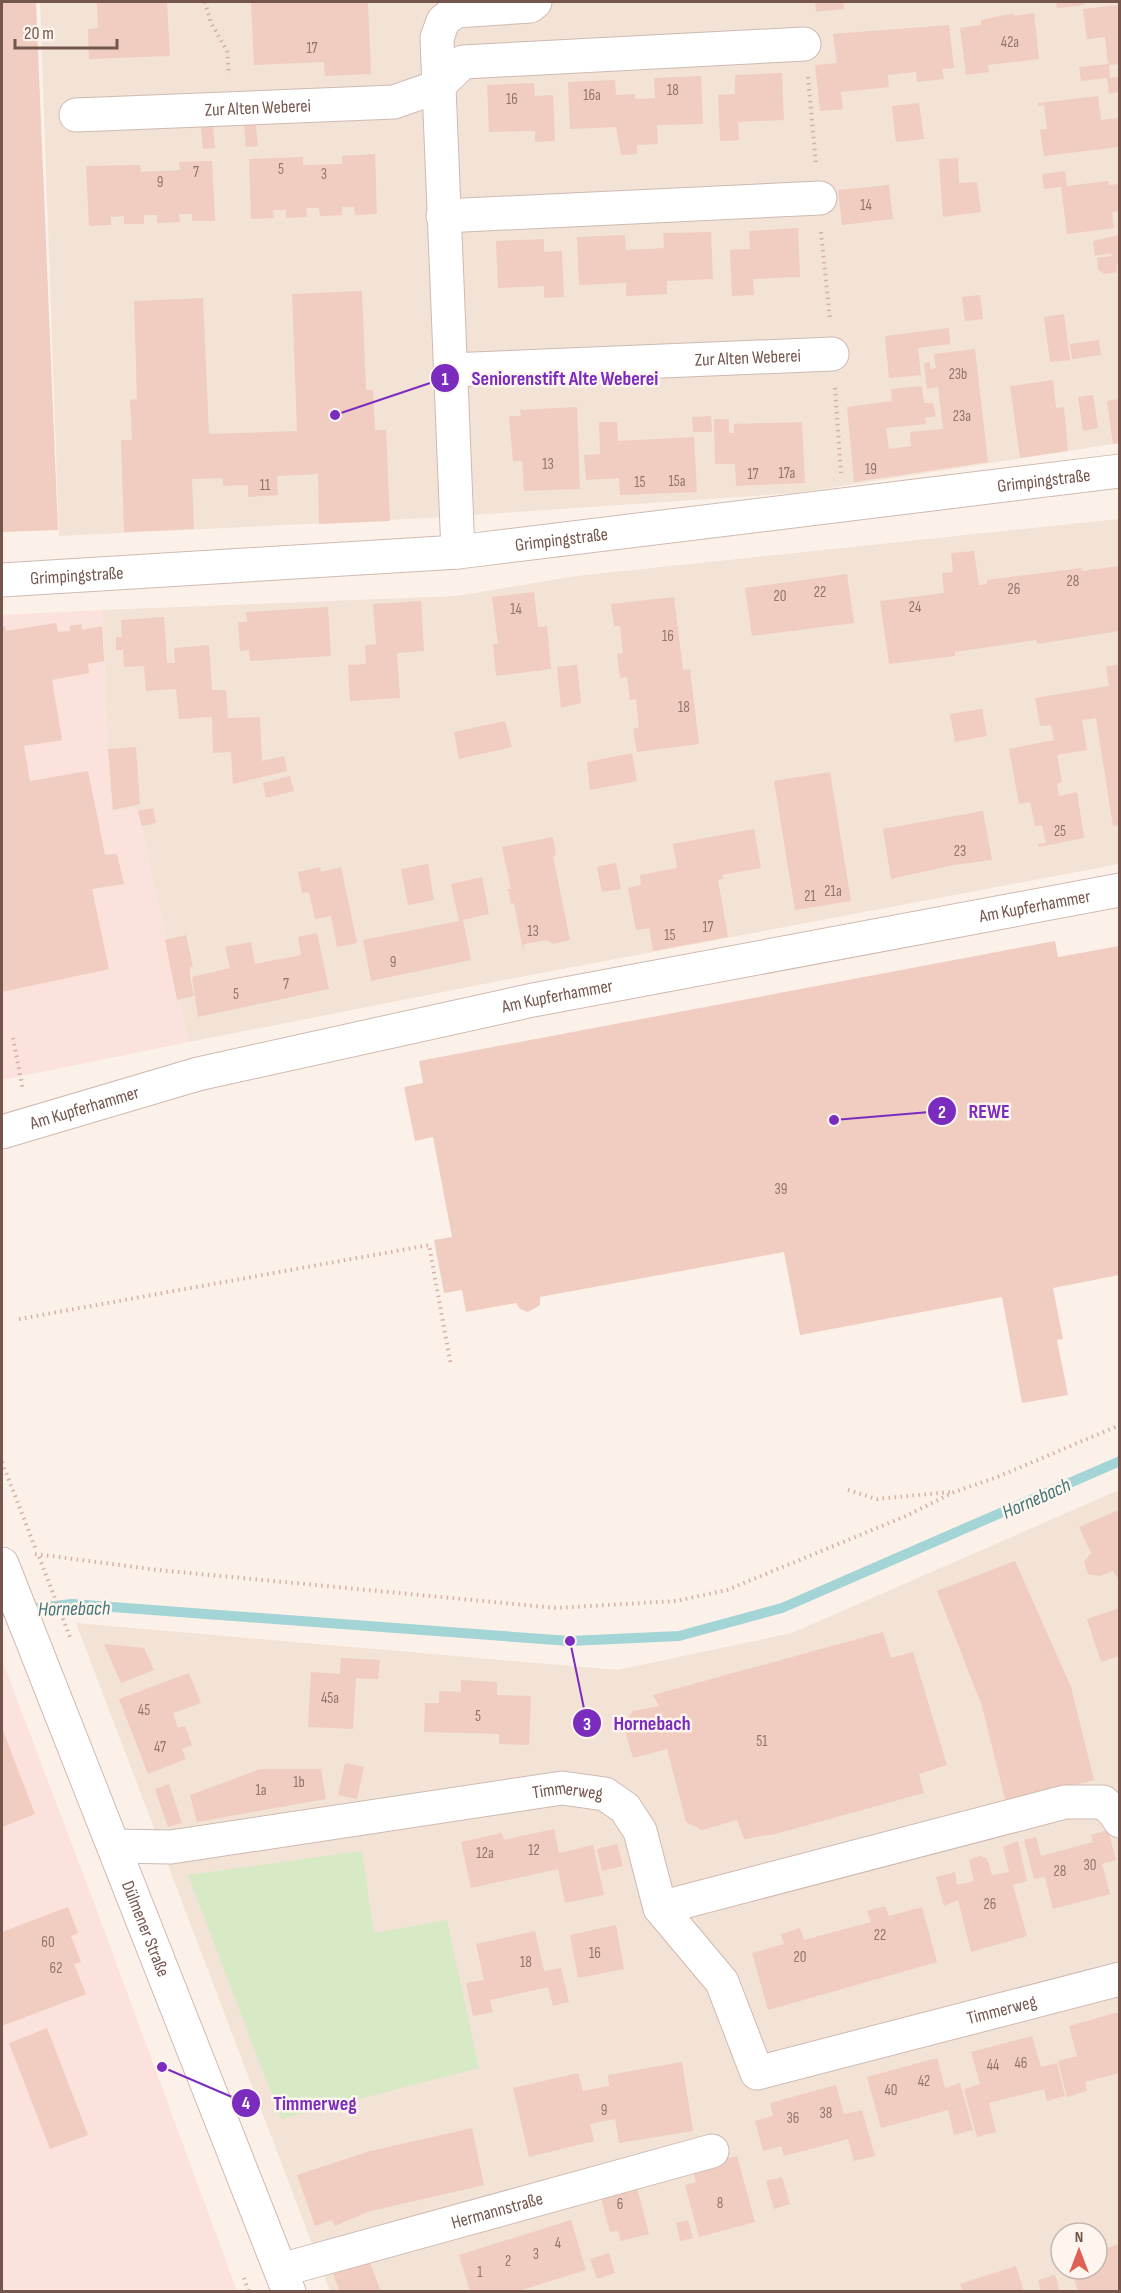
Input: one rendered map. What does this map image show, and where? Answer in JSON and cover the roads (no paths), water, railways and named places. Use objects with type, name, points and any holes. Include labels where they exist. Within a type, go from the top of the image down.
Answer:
[{"type":"street","points":[[458,552],[437,87],[437,38],[443,21],[456,11],[530,6],[535,2]]},
{"type":"street","name":"Zur Alten Weberei","points":[[76,115],[394,102],[437,87],[464,62],[804,44]]},
{"type":"street","points":[[443,216],[820,198]]},
{"type":"street","name":"Zur Alten Weberei","points":[[450,370],[832,354]]},
{"type":"street","name":"Grimpingstraße","points":[[2,580],[458,552],[1119,471]]},
{"type":"street","name":"Am Kupferhammer","points":[[16,1128],[198,1074],[533,1000],[1119,890]]},
{"type":"street","name":"Dülmener Straße","points":[[13,1567],[31,1636],[285,2281]]},
{"type":"street","name":"Timmerweg","points":[[114,1846],[171,1847],[562,1788],[605,1794],[625,1808],[640,1831],[660,1908],[722,1982],[757,2073],[1119,1979]]},
{"type":"street","points":[[660,1908],[1065,1802],[1102,1802],[1114,1812],[1119,1821]]},
{"type":"street","name":"Hermannstraße","points":[[285,2281],[712,2151]]},
{"type":"waterway","name":"Hornebach","points":[[2,1612],[72,1604],[570,1641],[679,1636],[782,1608],[1120,1461]]},
{"type":"place","name":"Seniorenstift Alte Weberei","points":[[335,415]]},
{"type":"place","name":"REWE","points":[[834,1120]]},
{"type":"place","name":"Hornebach","points":[[570,1641]]},
{"type":"place","name":"Timmerweg","points":[[162,2067]]}]
